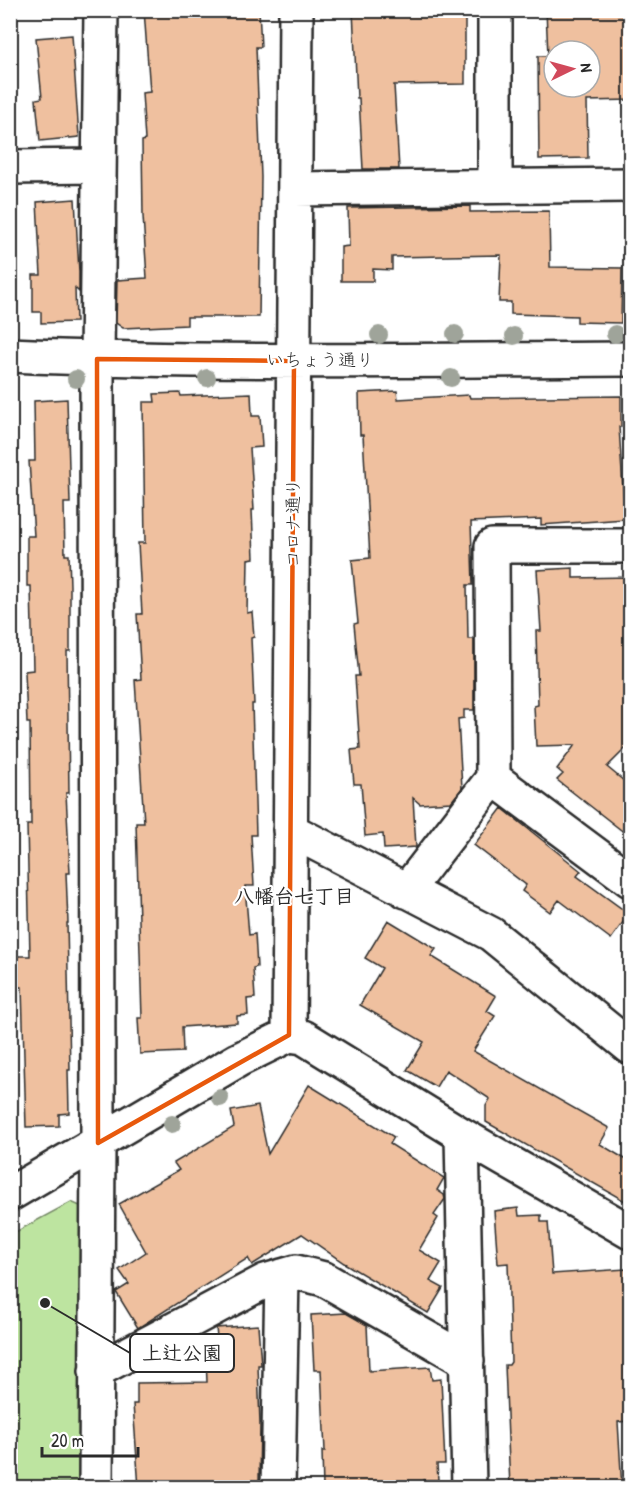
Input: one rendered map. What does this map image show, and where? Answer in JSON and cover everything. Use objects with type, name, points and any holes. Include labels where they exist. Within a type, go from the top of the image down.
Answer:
[{"type":"street","points":[[96,1488],[99,1143],[97,359],[101,10]]},
{"type":"street","name":"コロナ通り","points":[[289,1035],[296,10]]},
{"type":"street","points":[[495,10],[495,186]]},
{"type":"street","points":[[10,168],[99,166]]},
{"type":"street","points":[[295,189],[630,185]]},
{"type":"street","name":"いちょう通り","points":[[10,355],[97,359],[294,361],[630,359]]},
{"type":"street","points":[[406,891],[493,778],[492,546],[630,546]]},
{"type":"street","points":[[493,778],[630,880]]},
{"type":"street","points":[[290,830],[491,934],[630,1047]]},
{"type":"street","points":[[10,1194],[238,1060],[289,1035],[303,1037],[462,1135],[630,1232]]},
{"type":"street","points":[[462,1135],[469,1488]]},
{"type":"street","points":[[96,1371],[265,1281],[296,1272],[324,1279],[466,1361]]},
{"type":"street","points":[[278,1488],[282,1276]]},
{"type":"highlighted area","points":[[97,359],[294,361],[289,1035],[98,1143]]},
{"type":"green space","points":[[71,1202],[80,1206],[81,1482],[11,1483],[10,1235]]},
{"type":"building","points":[[144,10],[259,10],[261,47],[256,47],[261,177],[259,317],[187,317],[187,325],[123,328],[116,323],[117,280],[147,278],[143,216],[142,141],[145,140],[142,93],[150,92]]},
{"type":"building","points":[[353,10],[465,10],[465,84],[394,85],[399,169],[363,169]]},
{"type":"building","points":[[546,10],[630,10],[630,100],[587,101],[588,158],[539,159],[538,56],[542,56],[542,99],[602,99],[602,39],[547,39]]},
{"type":"building","points":[[72,35],[79,137],[40,141],[36,99],[42,98],[36,38]]},
{"type":"building","points":[[75,199],[79,272],[79,292],[75,288],[76,322],[41,323],[41,312],[33,312],[33,275],[41,275],[37,202]]},
{"type":"building","points":[[470,206],[470,212],[549,211],[550,267],[622,268],[621,323],[577,322],[577,316],[511,314],[511,302],[499,302],[501,255],[392,257],[392,270],[373,269],[373,281],[341,281],[341,247],[349,246],[348,208]]},
{"type":"building","points":[[397,391],[398,399],[469,395],[470,398],[621,396],[621,427],[619,427],[625,519],[541,525],[541,519],[471,522],[473,585],[467,585],[468,639],[474,639],[474,710],[464,710],[464,718],[458,719],[462,788],[451,802],[420,804],[413,798],[416,847],[384,849],[383,834],[365,836],[361,784],[354,784],[351,750],[360,749],[355,676],[359,676],[354,624],[358,623],[352,560],[370,558],[359,393]]},
{"type":"building","points":[[180,393],[181,396],[251,393],[252,416],[260,416],[262,447],[250,448],[254,558],[248,559],[247,613],[252,612],[254,637],[251,638],[256,835],[251,835],[254,886],[245,886],[249,935],[255,934],[257,967],[253,968],[255,998],[247,999],[248,1015],[237,1016],[237,1023],[182,1027],[183,1052],[140,1054],[138,1018],[142,1018],[136,823],[144,823],[135,680],[141,679],[137,614],[142,614],[138,543],[145,543],[143,402],[155,402],[154,394]]},
{"type":"building","points":[[67,399],[70,503],[64,503],[65,555],[69,555],[70,586],[70,651],[67,651],[69,793],[66,793],[70,873],[66,873],[69,1113],[59,1114],[59,1126],[26,1127],[22,987],[15,987],[14,956],[30,956],[27,825],[31,825],[30,723],[27,723],[25,671],[33,670],[31,586],[27,586],[27,536],[34,536],[29,461],[35,461],[34,401]]},
{"type":"building","points":[[573,568],[573,578],[630,577],[630,744],[607,767],[630,786],[630,837],[557,780],[563,774],[557,769],[575,745],[536,746],[534,706],[538,705],[536,631],[541,631],[537,570]]},
{"type":"building","points":[[502,808],[581,871],[577,876],[629,914],[611,939],[559,900],[550,912],[522,891],[526,885],[474,845]]},
{"type":"building","points":[[388,920],[436,949],[431,956],[496,996],[487,1011],[495,1016],[473,1051],[609,1128],[600,1144],[630,1162],[630,1204],[486,1122],[486,1106],[490,1099],[446,1070],[436,1087],[407,1070],[424,1042],[360,1005],[382,968],[365,958]]},
{"type":"building","points":[[309,1085],[394,1137],[390,1144],[444,1178],[437,1190],[444,1195],[445,1199],[434,1215],[438,1218],[419,1250],[441,1263],[430,1281],[443,1288],[428,1313],[344,1263],[302,1234],[252,1265],[248,1258],[138,1328],[116,1292],[129,1284],[119,1270],[146,1252],[119,1204],[179,1170],[174,1163],[234,1127],[231,1111],[258,1106],[268,1154]]},
{"type":"building","points":[[518,1208],[519,1216],[541,1215],[541,1222],[548,1222],[552,1274],[626,1269],[629,1314],[625,1315],[628,1371],[625,1371],[629,1421],[618,1422],[622,1488],[510,1488],[505,1365],[511,1362],[508,1263],[498,1264],[494,1211]]},
{"type":"building","points":[[346,1313],[367,1325],[369,1371],[430,1367],[432,1380],[441,1379],[445,1464],[437,1464],[438,1480],[423,1480],[423,1488],[323,1488],[322,1451],[325,1451],[321,1370],[314,1370],[311,1315]]},
{"type":"building","points":[[258,1325],[261,1365],[258,1365],[259,1482],[255,1482],[255,1488],[139,1488],[133,1404],[137,1404],[137,1383],[207,1382],[206,1358],[219,1356],[216,1328]]},
{"type":"place","name":"上辻公園","points":[[45,1303]]},
{"type":"district","name":"八幡台七丁目","points":[[294,896]]}]
